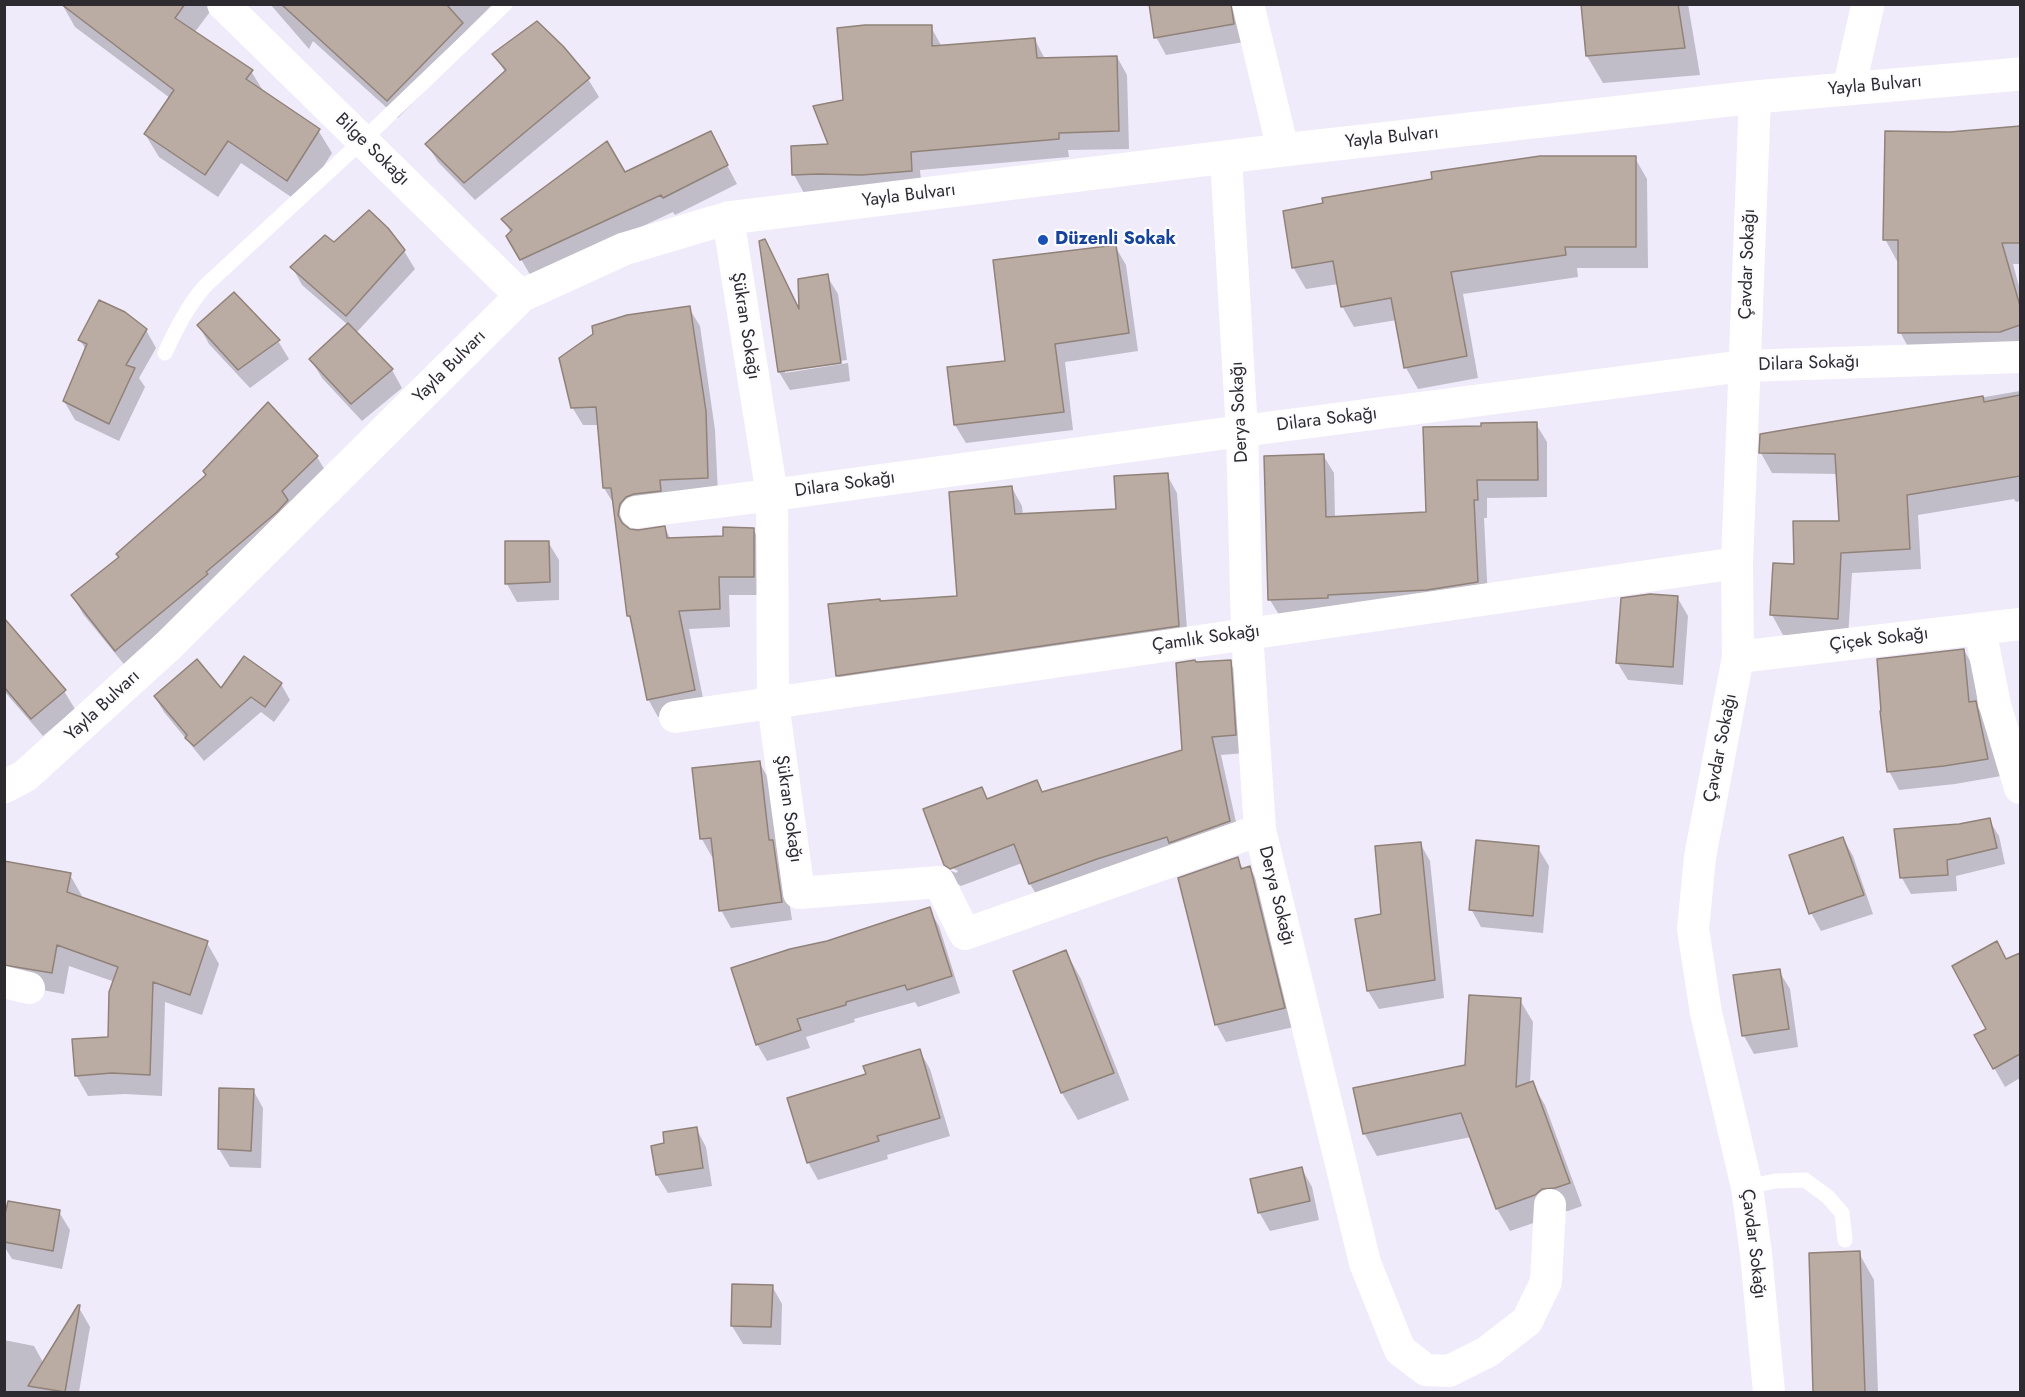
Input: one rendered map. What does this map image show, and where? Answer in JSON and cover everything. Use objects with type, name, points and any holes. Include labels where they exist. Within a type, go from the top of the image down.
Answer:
[{"type":"main road","points":[[1849,88],[1868,4]]},
{"type":"main road","name":"Yayla Bulvarı","points":[[4,787],[25,776],[169,645],[521,296],[624,249],[728,218],[1282,150],[1755,97],[2020,74]]},
{"type":"street","name":"Bilge Sokağı","points":[[223,4],[521,296]]},
{"type":"street","points":[[1248,4],[1282,150]]},
{"type":"street","name":"Çavdar Sokağı","points":[[1755,97],[1737,563],[1738,657],[1700,857],[1693,929],[1706,1013],[1747,1187],[1756,1254],[1768,1392]]},
{"type":"street","name":"Derya Sokağı","points":[[1226,158],[1242,431],[1247,633],[1260,830],[1365,1263],[1400,1350],[1426,1370],[1449,1371],[1487,1352],[1527,1321],[1546,1282],[1550,1205]]},
{"type":"street","name":"Şükran Sokağı","points":[[728,218],[772,495],[773,703],[799,893],[939,882],[965,934],[1260,830]]},
{"type":"street","name":"Dilara Sokağı","points":[[636,512],[1744,366],[2020,357]]},
{"type":"street","name":"Çamlık Sokağı","points":[[675,717],[1737,563]]},
{"type":"street","name":"Çiçek Sokağı","points":[[1738,657],[2020,624]]},
{"type":"street","points":[[1980,629],[1995,705],[2020,789]]},
{"type":"lane","points":[[165,353],[177,326],[205,286],[362,141],[505,4]]},
{"type":"lane","points":[[1747,1187],[1775,1181],[1805,1180],[1828,1197],[1842,1213],[1845,1240]]},
{"type":"building","points":[[61,4],[185,4],[175,18],[253,70],[246,79],[320,129],[287,181],[228,141],[205,175],[144,134],[174,90]]},
{"type":"building","points":[[281,4],[446,4],[463,23],[387,101]]},
{"type":"building","points":[[1149,4],[1231,4],[1234,24],[1154,38]]},
{"type":"building","points":[[1581,4],[1678,4],[1685,48],[1586,56]]},
{"type":"building","points":[[537,21],[563,46],[590,78],[464,183],[425,144],[506,70],[492,54]]},
{"type":"building","points":[[865,25],[932,25],[932,46],[1035,38],[1037,58],[1117,56],[1119,131],[1059,133],[1059,139],[911,152],[912,171],[862,175],[792,175],[791,146],[828,144],[813,106],[843,100],[837,28]]},
{"type":"building","points":[[2020,126],[2020,243],[2002,243],[2020,306],[2020,325],[2000,332],[1898,333],[1898,240],[1883,240],[1885,131],[1950,132]]},
{"type":"building","points":[[711,131],[728,165],[663,198],[661,195],[520,260],[506,236],[512,230],[501,219],[607,141],[625,172]]},
{"type":"building","points":[[1540,156],[1636,156],[1636,247],[1565,247],[1566,255],[1451,272],[1467,356],[1404,368],[1391,298],[1341,307],[1333,261],[1292,268],[1283,211],[1323,203],[1322,198],[1432,179],[1431,172]]},
{"type":"building","points":[[369,210],[388,228],[405,250],[346,316],[290,267],[325,235],[334,242]]},
{"type":"building","points":[[765,239],[799,309],[798,279],[828,274],[841,363],[778,372],[759,241]]},
{"type":"building","points":[[1116,245],[1129,333],[1055,344],[1064,412],[954,425],[947,367],[1005,361],[993,260]]},
{"type":"building","points":[[234,292],[280,340],[238,370],[197,325]]},
{"type":"building","points":[[99,300],[125,312],[147,329],[126,365],[135,368],[109,424],[63,401],[87,344],[78,340]]},
{"type":"building","points":[[690,306],[706,411],[708,478],[660,480],[661,491],[626,497],[620,504],[618,515],[622,523],[630,529],[665,526],[667,538],[723,536],[723,527],[754,528],[754,577],[719,577],[720,609],[679,611],[695,690],[647,700],[630,616],[627,616],[611,488],[603,488],[596,407],[571,408],[559,358],[593,334],[592,326],[627,315]]},
{"type":"building","points":[[348,323],[393,369],[351,404],[309,359]]},
{"type":"building","points":[[2020,395],[2020,476],[1907,495],[1910,549],[1841,553],[1838,619],[1770,615],[1773,563],[1794,564],[1793,521],[1839,521],[1835,454],[1759,453],[1760,434],[1983,396],[1984,402]]},
{"type":"building","points":[[268,402],[318,456],[282,491],[288,500],[277,512],[206,572],[208,574],[115,651],[71,595],[119,557],[116,554],[206,475],[203,471]]},
{"type":"building","points":[[1537,422],[1538,480],[1477,480],[1478,500],[1474,500],[1478,582],[1427,590],[1268,600],[1264,456],[1324,454],[1326,517],[1426,512],[1423,427]]},
{"type":"building","points":[[1168,473],[1179,626],[836,676],[828,604],[957,596],[949,492],[1012,486],[1015,514],[1116,509],[1114,476]]},
{"type":"building","points":[[505,541],[549,541],[550,582],[505,584]]},
{"type":"building","points":[[1650,594],[1678,596],[1673,667],[1616,663],[1621,598]]},
{"type":"building","points":[[4,618],[66,690],[31,719],[4,687]]},
{"type":"building","points":[[1964,649],[1969,702],[1976,701],[1988,759],[1887,772],[1877,659]]},
{"type":"building","points":[[244,656],[282,683],[265,707],[251,697],[194,746],[185,738],[187,735],[154,696],[197,659],[221,688]]},
{"type":"building","points":[[1195,660],[1196,662],[1231,660],[1236,735],[1212,737],[1230,821],[1169,843],[1167,837],[1029,884],[1014,844],[950,869],[944,865],[923,809],[982,787],[987,799],[1037,780],[1042,792],[1182,750],[1176,663]]},
{"type":"building","points":[[760,761],[769,840],[773,840],[782,902],[719,911],[711,838],[700,839],[692,768]]},
{"type":"building","points":[[1990,818],[1997,848],[1947,860],[1948,875],[1900,878],[1894,829],[1959,824]]},
{"type":"building","points":[[1843,837],[1864,895],[1809,914],[1789,855]]},
{"type":"building","points":[[1476,840],[1539,846],[1533,916],[1469,910]]},
{"type":"building","points":[[1421,842],[1435,980],[1367,991],[1355,919],[1381,914],[1375,846]]},
{"type":"building","points":[[1238,857],[1241,869],[1250,866],[1285,1008],[1215,1025],[1178,878]]},
{"type":"building","points":[[4,861],[71,873],[67,892],[208,941],[190,995],[153,982],[150,1075],[112,1073],[75,1076],[72,1039],[108,1037],[109,992],[118,967],[57,945],[52,973],[4,965]]},
{"type":"building","points":[[930,907],[952,976],[907,990],[905,985],[797,1019],[801,1030],[756,1045],[731,968],[790,949],[827,941]]},
{"type":"building","points":[[1997,941],[2006,959],[2020,953],[2020,1054],[1993,1069],[1974,1035],[1986,1029],[1952,966]]},
{"type":"building","points":[[1066,950],[1114,1073],[1061,1093],[1013,971]]},
{"type":"building","points":[[1780,969],[1789,1029],[1742,1036],[1733,975]]},
{"type":"building","points":[[1469,995],[1521,998],[1516,1087],[1533,1081],[1570,1183],[1542,1189],[1535,1195],[1496,1209],[1461,1113],[1363,1134],[1353,1088],[1465,1065]]},
{"type":"building","points":[[920,1049],[940,1118],[877,1136],[879,1141],[807,1163],[787,1098],[866,1074],[863,1066]]},
{"type":"building","points":[[219,1088],[254,1089],[251,1151],[218,1149]]},
{"type":"building","points":[[697,1127],[703,1168],[656,1175],[651,1146],[664,1143],[663,1132]]},
{"type":"building","points":[[1302,1167],[1310,1201],[1258,1213],[1250,1179]]},
{"type":"building","points":[[8,1201],[60,1210],[53,1251],[4,1242],[4,1218]]},
{"type":"building","points":[[1860,1251],[1865,1392],[1813,1392],[1809,1253]]},
{"type":"building","points":[[732,1284],[773,1285],[771,1327],[731,1326]]},
{"type":"building","points":[[80,1305],[65,1392],[28,1386]]},
{"type":"place","name":"Düzenli Sokak","points":[[1043,240]]}]
